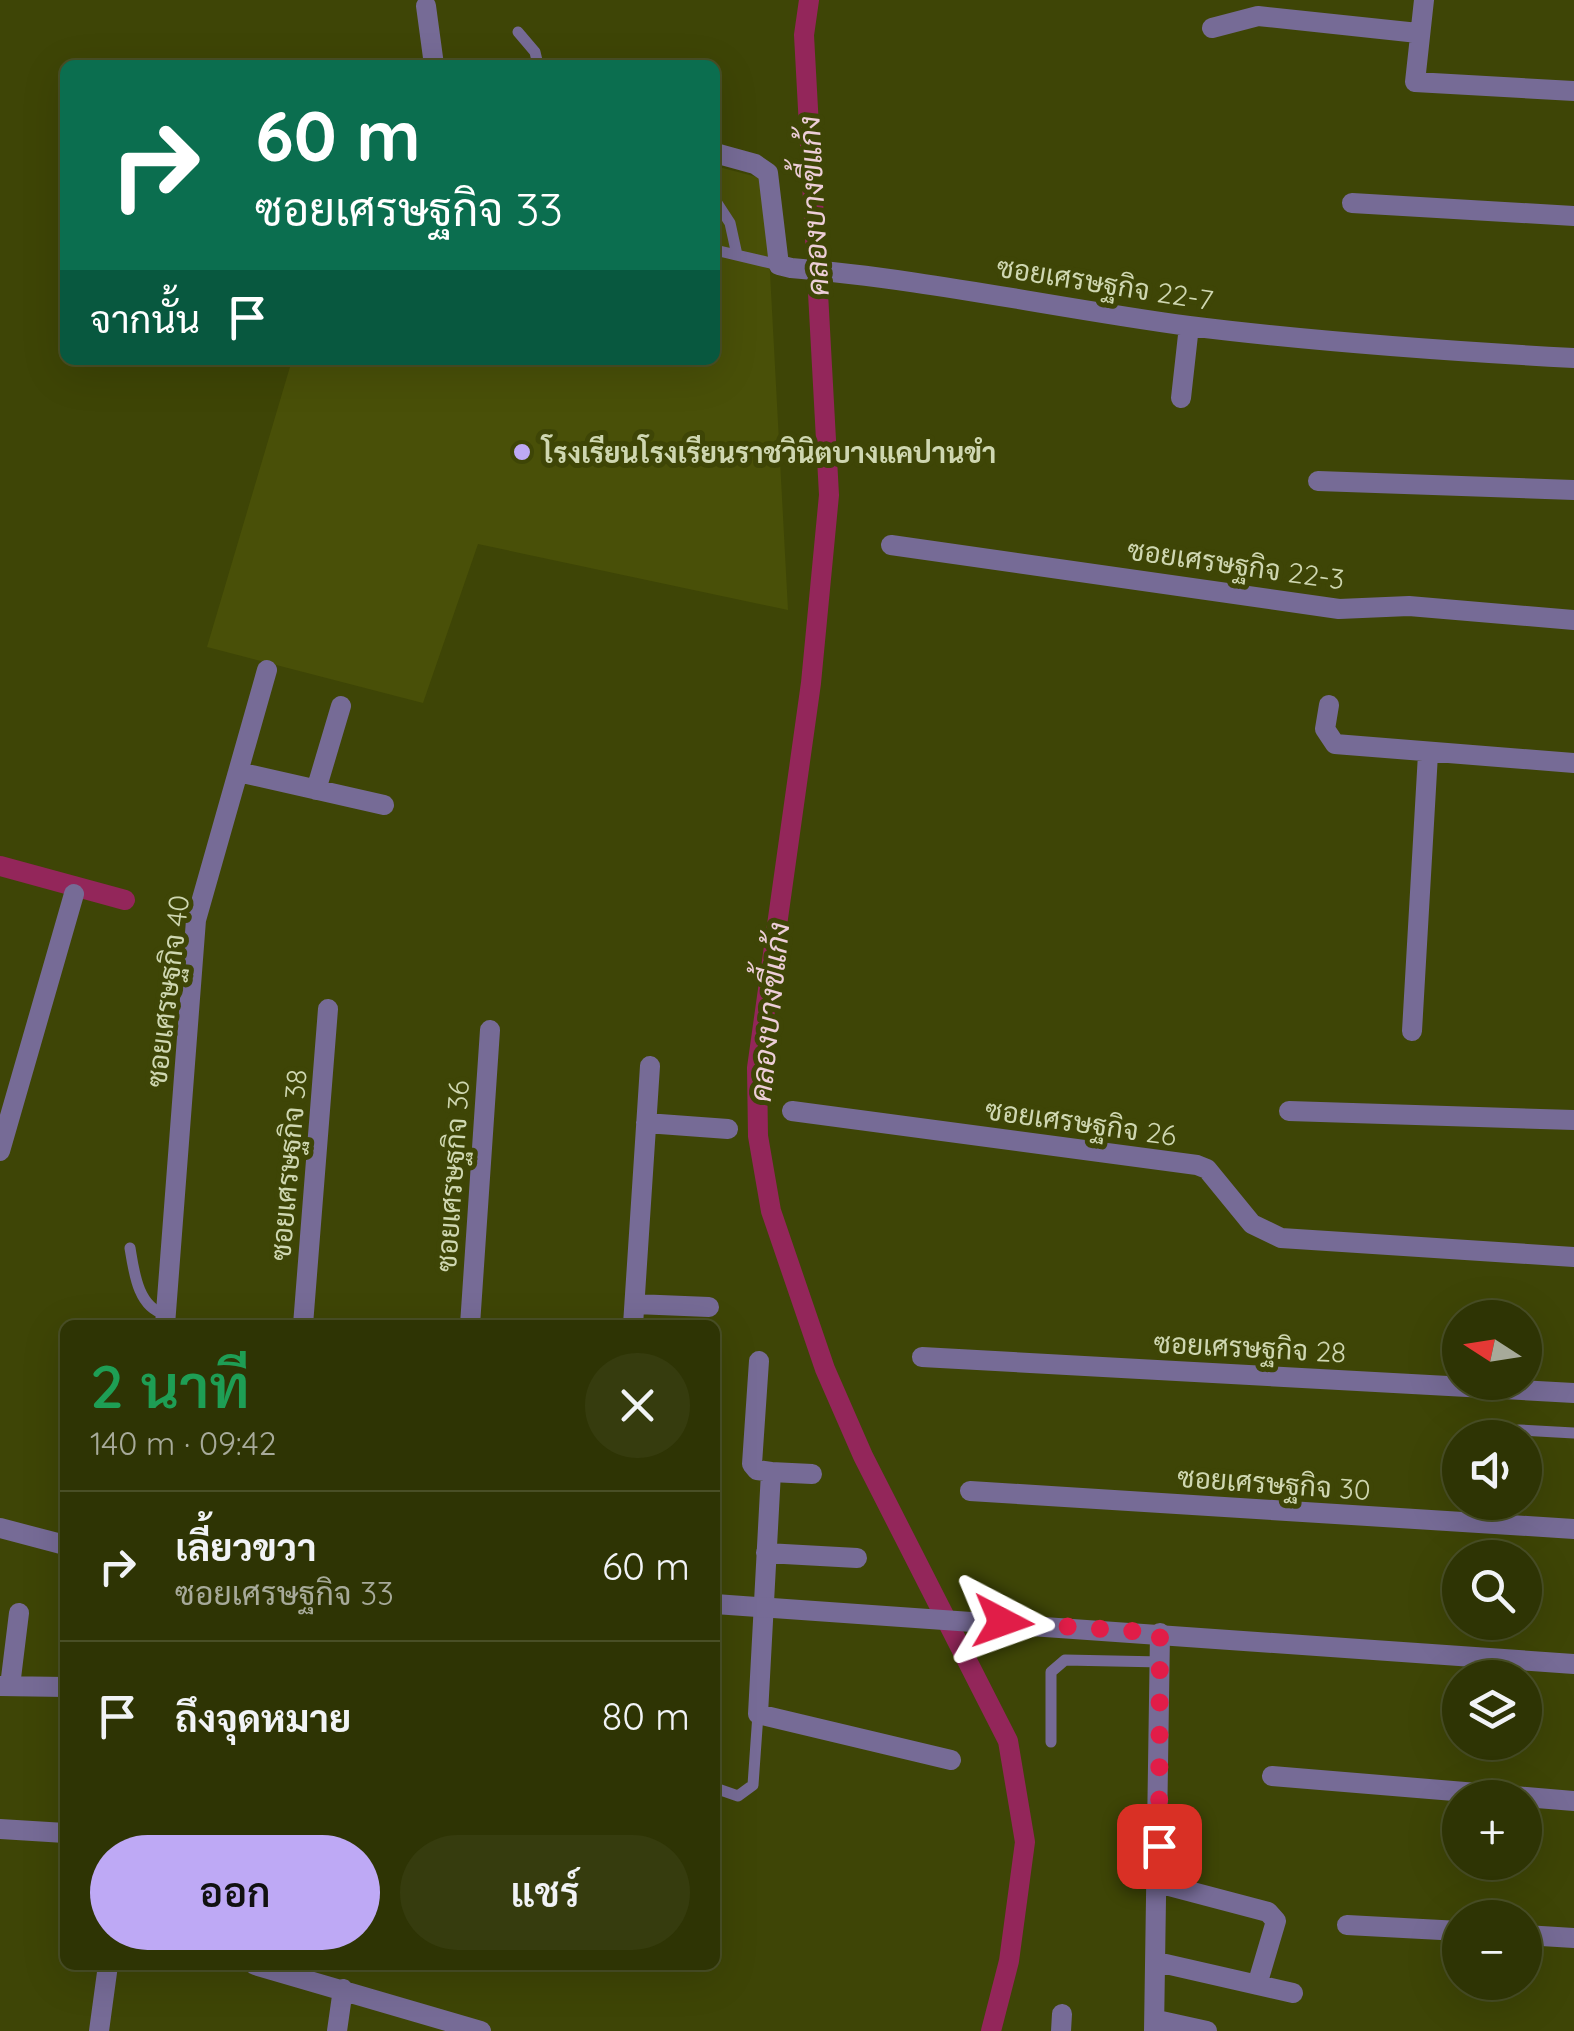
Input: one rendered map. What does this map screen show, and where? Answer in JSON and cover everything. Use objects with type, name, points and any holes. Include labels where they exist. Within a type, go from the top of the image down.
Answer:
[{"type":"street","points":[[1424,0],[1415,82],[1574,90]]},
{"type":"street","points":[[426,6],[433,60]]},
{"type":"street","points":[[1212,28],[1258,16],[1418,33]]},
{"type":"street","points":[[720,154],[755,164],[768,173],[785,267]]},
{"type":"street","points":[[1352,203],[1574,216]]},
{"type":"street","name":"ซอยเศรษฐกิจ 22-7","points":[[785,267],[1189,326],[1385,348],[1574,358]]},
{"type":"street","points":[[1181,398],[1189,326]]},
{"type":"street","points":[[1318,481],[1574,490]]},
{"type":"street","name":"ซอยเศรษฐกิจ 22-3","points":[[892,545],[1339,609],[1409,606],[1574,620]]},
{"type":"street","name":"ซอยเศรษฐกิจ 40","points":[[165,1320],[196,920],[267,670]]},
{"type":"street","points":[[1329,704],[1324,729],[1335,744],[1574,763]]},
{"type":"street","points":[[316,790],[341,706]]},
{"type":"street","points":[[1412,1031],[1428,754]]},
{"type":"street","points":[[238,772],[384,805]]},
{"type":"street","points":[[0,1151],[74,894]]},
{"type":"street","name":"ซอยเศรษฐกิจ 38","points":[[303,1320],[328,1009]]},
{"type":"street","name":"ซอยเศรษฐกิจ 36","points":[[470,1320],[490,1030]]},
{"type":"street","points":[[650,1066],[634,1314],[708,1308]]},
{"type":"street","name":"ซอยเศรษฐกิจ 26","points":[[792,1111],[1198,1165],[1207,1168],[1252,1224],[1281,1238],[1574,1257]]},
{"type":"street","points":[[1289,1112],[1574,1120]]},
{"type":"street","points":[[646,1122],[728,1129]]},
{"type":"street","name":"ซอยเศรษฐกิจ 28","points":[[922,1357],[1574,1393]]},
{"type":"street","points":[[759,1361],[752,1464],[757,1470],[812,1474]]},
{"type":"street","points":[[771,1472],[758,1714],[951,1760]]},
{"type":"street","name":"ซอยเศรษฐกิจ 30","points":[[970,1491],[1574,1529]]},
{"type":"street","points":[[0,1528],[60,1543]]},
{"type":"street","points":[[766,1553],[857,1558]]},
{"type":"street","points":[[720,1604],[1574,1664]]},
{"type":"street","points":[[19,1613],[5,1686],[60,1688]]},
{"type":"street","points":[[1160,1633],[1156,2025],[1207,2031]]},
{"type":"street","points":[[1272,1776],[1574,1802]]},
{"type":"street","points":[[0,1829],[60,1834]]},
{"type":"street","points":[[1158,1883],[1268,1912],[1276,1921],[1257,1985]]},
{"type":"street","points":[[1347,1925],[1442,1931]]},
{"type":"street","points":[[1542,1936],[1574,1938]]},
{"type":"street","points":[[1157,1962],[1294,1994]]},
{"type":"street","points":[[100,2031],[107,1970]]},
{"type":"street","points":[[274,1970],[476,2030]]},
{"type":"street","points":[[337,2031],[343,1988]]},
{"type":"lane","points":[[518,32],[536,52],[537,60]]},
{"type":"lane","points":[[720,208],[730,223],[737,255]]},
{"type":"lane","points":[[720,251],[785,267]]},
{"type":"lane","points":[[130,1248],[140,1291],[150,1308],[165,1320]]},
{"type":"lane","points":[[1542,1431],[1574,1433]]},
{"type":"lane","points":[[1050,1742],[1051,1672],[1055,1664],[1065,1660],[1162,1662]]},
{"type":"lane","points":[[720,1790],[738,1796],[753,1785],[758,1714]]},
{"type":"shaded area","name":"โรงเรียนโรงเรียนราชวินิตบางแคปานขำ","points":[[720,167],[765,179],[788,610],[478,544],[423,703],[207,647],[291,365],[720,365]]},
{"type":"waterway","name":"คลองบางขี้แก้ง","points":[[809,0],[804,35],[829,495],[811,683],[757,1068],[758,1136],[771,1211],[825,1369],[863,1456],[1008,1741],[1025,1842],[1009,1961],[991,2031]]},
{"type":"waterway","points":[[0,866],[125,900]]},
{"type":"place","name":"โรงเรียนโรงเรียนราชวินิตบางแคปานขำ","points":[[522,452]]},
{"type":"route","points":[[1003,1622],[1160,1633],[1159,1846]]}]
